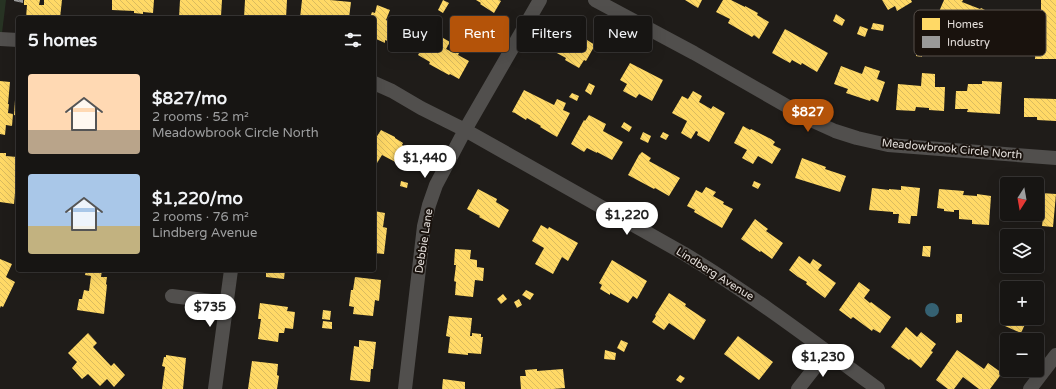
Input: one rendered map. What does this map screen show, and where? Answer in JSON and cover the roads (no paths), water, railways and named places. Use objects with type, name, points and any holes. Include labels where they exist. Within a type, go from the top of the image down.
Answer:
[{"type":"street","name":"Debbie Lane","points":[[406,389],[424,226],[429,205],[436,185],[465,130],[540,0]]},
{"type":"street","name":"Meadowbrook Circle North","points":[[595,0],[694,53],[813,121],[835,131],[888,145],[1056,158]]},
{"type":"street","points":[[0,39],[16,40]]},
{"type":"street","name":"Lindberg Avenue","points":[[376,84],[465,130],[712,270],[768,308],[878,389]]},
{"type":"street","points":[[215,389],[231,272]]},
{"type":"street","points":[[172,296],[227,303]]},
{"type":"street","points":[[798,389],[827,352]]},
{"type":"street","points":[[1030,389],[1056,355]]},
{"type":"water","points":[[929,303],[935,303],[939,307],[939,313],[935,317],[929,317],[925,313],[925,307]]}]
